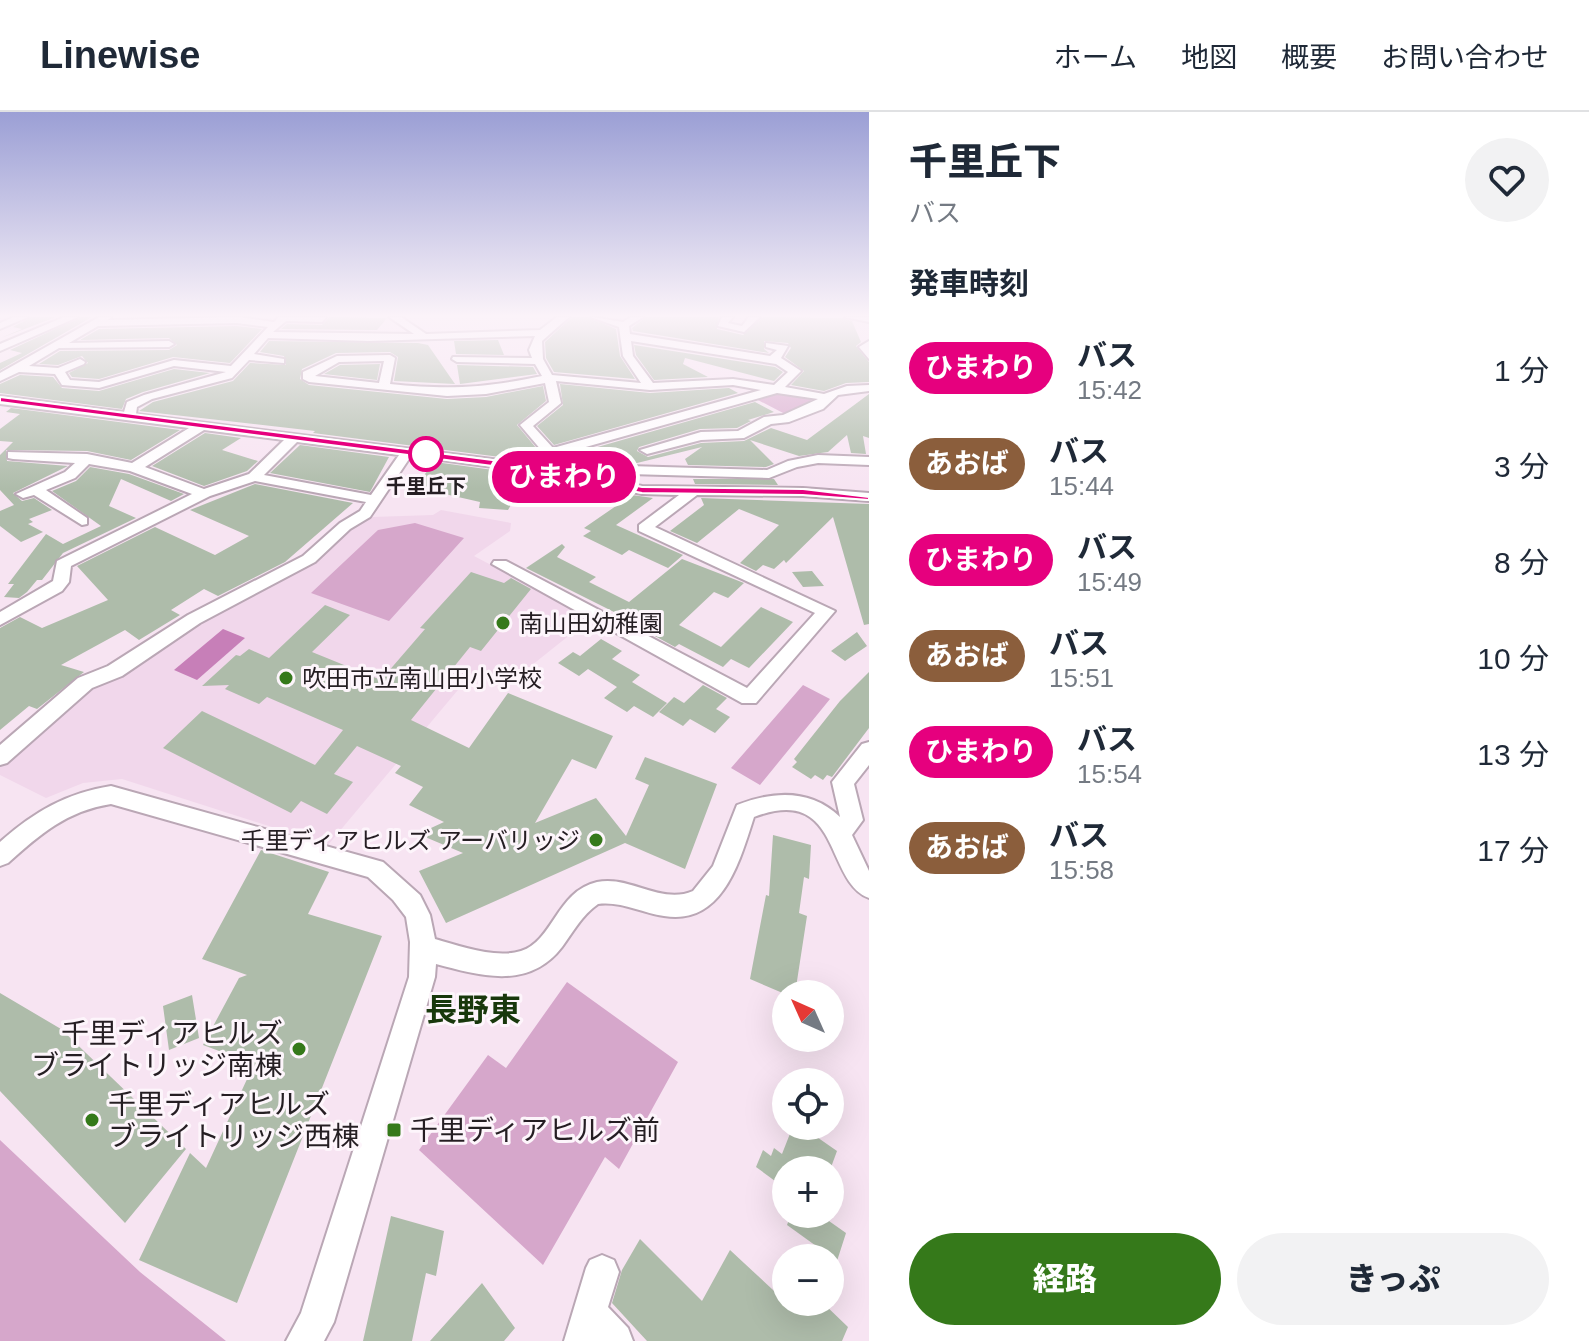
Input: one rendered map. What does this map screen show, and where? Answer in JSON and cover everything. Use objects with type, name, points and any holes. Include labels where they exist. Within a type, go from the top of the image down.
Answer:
[{"type":"street","points":[[61,374],[66,383],[63,385],[129,400],[131,411]]},
{"type":"street","points":[[66,383],[99,385],[135,374]]},
{"type":"street","points":[[131,411],[148,397],[229,374]]},
{"type":"street","points":[[309,374],[309,379],[447,393],[549,379],[650,387],[733,382],[824,397],[840,390],[869,388]]},
{"type":"street","points":[[384,387],[387,374]]},
{"type":"street","points":[[546,374],[556,391],[555,403],[526,425],[549,452],[629,470],[769,474],[786,464],[840,457],[869,461]]},
{"type":"street","points":[[641,374],[650,387]]},
{"type":"street","points":[[508,465],[777,389],[792,374]]},
{"type":"street","points":[[647,450],[701,436],[740,435],[768,420],[785,419],[819,406],[824,397]]},
{"type":"street","points":[[0,400],[131,411],[201,426],[508,465],[594,484],[642,490],[869,497]]},
{"type":"street","points":[[134,468],[201,426]]},
{"type":"street","points":[[0,619],[56,587],[61,582],[63,564],[205,493],[254,477],[295,437]]},
{"type":"street","points":[[0,757],[85,683],[115,671],[194,619],[309,559],[345,526],[365,514],[408,451]]},
{"type":"street","points":[[13,455],[87,458],[134,468],[166,478],[185,489],[205,493]]},
{"type":"street","points":[[82,521],[62,514],[29,491],[70,475],[87,458]]},
{"type":"street","points":[[254,477],[375,500]]},
{"type":"street","points":[[500,564],[749,698],[826,611],[644,528],[693,491]]},
{"type":"street","points":[[839,833],[852,820],[843,782],[869,750]]},
{"type":"street","points":[[0,856],[51,812],[81,798],[111,795],[375,869],[401,888],[421,916],[425,949],[422,977],[316,1322],[304,1341]]},
{"type":"street","points":[[425,949],[497,965],[530,961],[552,939],[573,910],[593,894],[619,892],[663,908],[693,907],[717,887],[745,811],[764,801],[783,800],[810,809],[827,819],[839,833],[852,872],[869,887]]},
{"type":"street","points":[[602,1272],[593,1288],[587,1328],[615,1341]]},
{"type":"shaded area","points":[[781,392],[814,399],[785,414],[756,399]]},
{"type":"shaded area","name":"吹田市立南山田小学校","points":[[441,510],[511,523],[510,531],[474,556],[591,618],[512,681],[473,672],[328,845],[122,779],[83,783],[46,798],[0,775],[0,764],[89,683],[316,562],[353,528],[372,517],[433,515]]},
{"type":"shaded area","points":[[415,523],[464,538],[389,621],[311,593],[378,530]]},
{"type":"shaded area","points":[[223,629],[245,638],[197,680],[174,670]]},
{"type":"shaded area","points":[[803,685],[830,699],[760,785],[731,768]]},
{"type":"shaded area","points":[[567,982],[678,1062],[619,1169],[605,1157],[543,1265],[419,1150],[488,1055],[506,1068]]},
{"type":"shaded area","points":[[0,1140],[140,1272],[226,1341],[0,1341]]},
{"type":"building","points":[[70,374],[115,374],[99,379]]},
{"type":"building","points":[[156,374],[205,374],[126,399],[122,409],[0,393],[0,384],[20,375],[53,377],[62,388],[99,391]]},
{"type":"building","points":[[239,374],[301,374],[300,379],[309,385],[447,399],[486,397],[543,386],[546,401],[517,425],[537,449],[508,458],[139,411],[153,402],[233,381]]},
{"type":"building","points":[[327,374],[378,374],[377,380]]},
{"type":"building","points":[[395,374],[448,374],[455,384],[394,381]]},
{"type":"building","points":[[458,374],[534,374],[460,384]]},
{"type":"building","points":[[581,374],[632,374],[635,379]]},
{"type":"building","points":[[650,374],[703,374],[708,377],[654,380]]},
{"type":"building","points":[[748,374],[781,374],[774,381]]},
{"type":"building","points":[[801,374],[869,374],[869,382],[846,383],[824,391],[791,385]]},
{"type":"building","points":[[560,384],[650,393],[729,388],[738,393],[554,445],[537,426],[563,405]]},
{"type":"building","points":[[869,394],[869,438],[863,436],[866,454],[851,453],[847,435],[828,452],[799,456],[750,440],[774,464],[766,467],[688,465],[685,459],[702,447],[637,463],[580,452],[755,402],[774,412],[748,420],[751,421],[737,428],[700,429],[639,447],[637,451],[648,457],[701,443],[744,441],[771,428],[807,440]]},
{"type":"building","points":[[11,408],[180,430],[131,460],[87,451],[6,450],[7,461],[68,466],[13,493],[22,501],[34,498],[52,510],[29,519],[33,522],[28,524],[43,532],[21,542],[0,526],[0,511],[14,505],[0,490],[0,455],[13,442],[0,441],[0,429],[20,414],[6,412]]},
{"type":"building","points":[[205,433],[241,438],[222,450],[258,461],[247,471],[204,486],[152,466]]},
{"type":"building","points":[[300,445],[389,457],[370,492],[270,473]]},
{"type":"building","points":[[435,462],[558,481],[548,486],[557,497],[539,500],[519,475],[515,504],[512,503],[508,510],[479,508],[480,502],[414,487]]},
{"type":"building","points":[[90,467],[129,474],[184,494],[171,501],[121,479],[109,506],[136,518],[63,553],[42,580],[37,580],[19,598],[4,597],[14,584],[8,584],[46,534],[63,544],[101,526],[52,491],[76,481]]},
{"type":"building","points":[[693,479],[774,479],[778,485],[695,484]]},
{"type":"building","points":[[255,484],[353,503],[285,562],[218,596],[204,589],[171,610],[180,615],[139,640],[125,630],[61,665],[84,672],[37,709],[29,706],[0,730],[0,628],[20,617],[42,628],[108,600],[77,566],[155,527],[215,555],[249,536],[190,510]]},
{"type":"building","points":[[632,495],[653,498],[616,525],[683,555],[668,568],[629,550],[622,555],[583,536],[591,531],[584,528]]},
{"type":"building","points":[[701,498],[869,504],[869,624],[864,625],[833,517],[786,563],[784,560],[774,569],[763,565],[756,571],[740,563],[779,525],[739,509],[697,543],[670,531],[704,505]]},
{"type":"building","points":[[562,544],[565,547],[557,557],[596,577],[589,582],[629,602],[682,559],[744,583],[728,598],[714,592],[679,625],[721,647],[761,607],[793,622],[749,668],[731,659],[723,667],[679,644],[675,647],[653,635],[663,627],[634,612],[626,618],[526,568]]},
{"type":"building","points":[[812,571],[824,586],[803,587],[792,572]]},
{"type":"building","points":[[471,572],[504,583],[511,578],[531,589],[481,651],[470,647],[411,720],[469,748],[508,693],[613,736],[596,769],[572,759],[535,823],[596,798],[626,836],[649,785],[635,779],[645,757],[717,784],[685,869],[625,843],[446,923],[419,871],[463,853],[418,834],[444,822],[409,805],[423,787],[395,773],[401,766],[357,746],[334,774],[353,782],[327,814],[301,801],[291,813],[163,748],[202,711],[315,765],[343,730],[267,697],[259,704],[225,689],[229,685],[202,686],[236,655],[240,656],[249,649],[269,658],[325,605],[350,615],[312,652],[381,680],[425,629],[420,628]]},
{"type":"building","points":[[857,632],[867,646],[845,661],[831,651]]},
{"type":"building","points":[[601,639],[622,651],[612,659],[640,675],[632,682],[667,703],[653,717],[634,706],[627,712],[604,698],[617,687],[588,669],[579,676],[558,663],[573,652],[580,656]]},
{"type":"building","points":[[869,672],[869,728],[832,777],[827,775],[823,780],[815,775],[811,779],[792,767],[797,762],[794,759],[840,701]]},
{"type":"building","points":[[703,685],[727,698],[716,709],[730,717],[715,733],[690,719],[683,726],[659,712],[674,697],[684,703]]},
{"type":"building","points":[[773,835],[811,845],[809,879],[804,877],[799,913],[807,916],[797,980],[772,980],[772,988],[750,979],[766,895],[769,896]]},
{"type":"building","name":"千里ディアヒルズ ブライトリッジ南棟","points":[[261,850],[329,872],[308,914],[382,936],[237,1303],[139,1260],[190,1153],[206,1168],[254,1064],[203,1045],[239,978],[247,975],[202,959]]},
{"type":"building","name":"千里ディアヒルズ ブライトリッジ西棟","points":[[0,993],[61,1029],[186,1149],[125,1223],[0,1091]]},
{"type":"building","points":[[192,995],[199,1038],[169,1050],[163,1006]]},
{"type":"building","points":[[788,1140],[821,1140],[837,1151],[835,1156],[772,1156],[772,1179],[756,1167],[763,1150],[771,1156],[774,1148],[782,1154]]},
{"type":"building","points":[[391,1216],[444,1231],[436,1276],[426,1273],[412,1341],[363,1341]]},
{"type":"building","points":[[791,1228],[839,1228],[846,1233],[842,1244],[813,1244]]},
{"type":"building","points":[[640,1239],[702,1301],[730,1250],[772,1289],[772,1316],[837,1316],[848,1327],[842,1341],[647,1341],[612,1303],[622,1270]]},
{"type":"building","points":[[482,1283],[515,1328],[504,1341],[430,1341]]},
{"type":"bus line","name":"ひまわり","points":[[0,400],[508,465],[594,484],[642,490],[803,492],[869,497]]},
{"type":"place","name":"千里丘下","points":[[426,454]]},
{"type":"place","name":"南山田幼稚園","points":[[503,623]]},
{"type":"place","name":"吹田市立南山田小学校","points":[[286,678]]},
{"type":"place","name":"千里ディアヒルズ アーバリッジ","points":[[596,840]]},
{"type":"place","name":"千里ディアヒルズ ブライトリッジ南棟","points":[[299,1049]]},
{"type":"place","name":"千里ディアヒルズ ブライトリッジ西棟","points":[[92,1120]]},
{"type":"place","name":"千里ディアヒルズ前","points":[[394,1130]]},
{"type":"district","name":"長野東","points":[[473,1010]]}]
